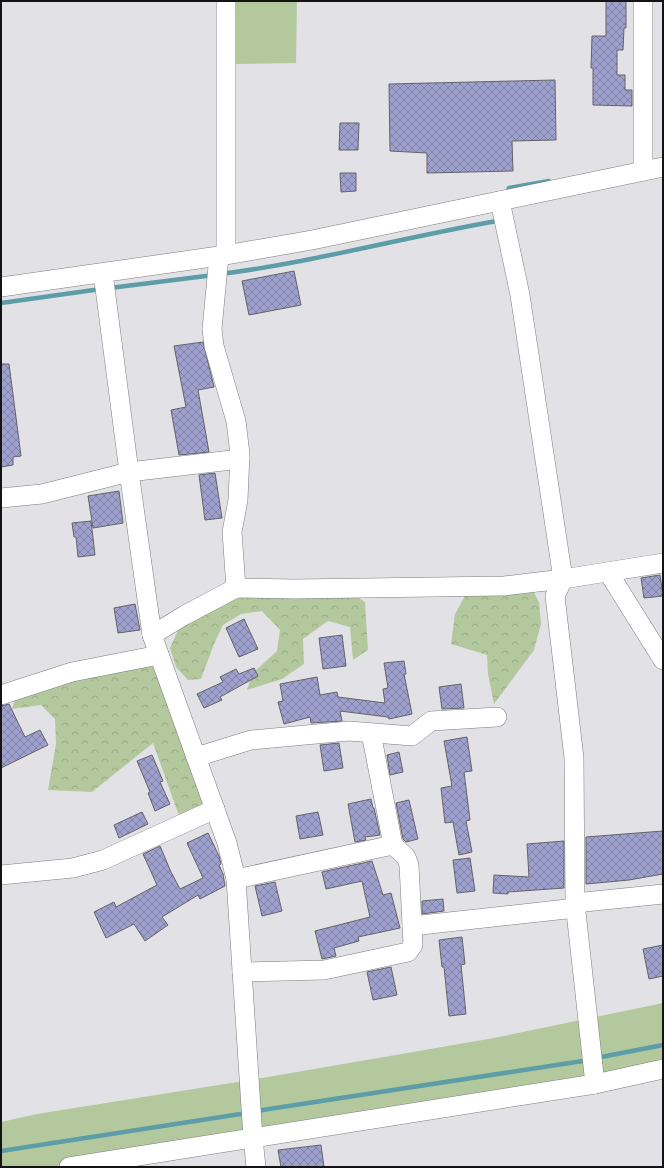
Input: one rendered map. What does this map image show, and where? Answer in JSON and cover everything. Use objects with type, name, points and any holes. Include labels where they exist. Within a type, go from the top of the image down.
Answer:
[{"type":"street","points":[[226,1],[223,256],[212,329],[214,346],[236,421],[240,460],[238,500],[232,532],[236,588]]},
{"type":"street","points":[[643,1],[643,171]]},
{"type":"street","points":[[1,287],[223,256],[319,238],[663,167]]},
{"type":"street","points":[[500,200],[520,295],[563,579],[555,596],[574,758],[576,905],[594,1079]]},
{"type":"street","points":[[103,273],[128,472],[152,635],[227,843],[236,879],[256,1167]]},
{"type":"street","points":[[1,498],[42,494],[128,472],[240,460]]},
{"type":"street","points":[[152,635],[185,615],[236,588],[295,589],[504,586],[563,579],[663,563]]},
{"type":"street","points":[[608,572],[663,660]]},
{"type":"street","points":[[1,695],[72,672],[159,655]]},
{"type":"street","points":[[196,757],[252,740],[349,731],[412,736],[431,721],[497,716]]},
{"type":"street","points":[[242,972],[324,970],[408,952],[413,945],[409,865],[406,857],[393,845],[372,733]]},
{"type":"street","points":[[1,875],[73,868],[103,860],[215,809]]},
{"type":"street","points":[[236,879],[393,845]]},
{"type":"street","points":[[412,926],[663,894]]},
{"type":"street","points":[[69,1167],[253,1138],[594,1079],[663,1069]]},
{"type":"green space","points":[[234,1],[297,1],[296,63],[235,64]]},
{"type":"green space","points":[[529,583],[539,602],[541,624],[534,650],[494,704],[488,674],[487,655],[451,644],[455,614],[470,587]]},
{"type":"green space","points":[[236,588],[344,588],[365,602],[368,650],[353,660],[350,627],[328,621],[303,639],[304,664],[282,679],[247,690],[253,673],[277,651],[280,630],[262,611],[241,614],[223,625],[201,679],[188,680],[176,667],[170,648],[185,615]]},
{"type":"green space","points":[[161,661],[215,809],[182,824],[153,743],[92,792],[48,790],[56,744],[55,719],[41,705],[12,709],[18,689]]},
{"type":"green space","points":[[663,1003],[663,1062],[78,1167],[1,1167],[1,1122],[37,1114],[262,1078],[494,1038]]},
{"type":"building","points":[[606,1],[626,1],[626,28],[624,28],[623,50],[617,50],[617,75],[625,75],[625,90],[632,90],[632,106],[593,105],[593,68],[591,68],[592,36],[606,36]]},
{"type":"building","points":[[555,80],[556,140],[512,141],[513,171],[427,173],[427,153],[390,151],[389,84]]},
{"type":"building","points":[[340,123],[359,123],[358,150],[339,150]]},
{"type":"building","points":[[340,173],[356,173],[356,191],[341,192]]},
{"type":"building","points":[[294,271],[301,305],[249,315],[242,281]]},
{"type":"building","points":[[203,342],[214,387],[198,390],[209,452],[179,455],[171,410],[186,407],[174,346]]},
{"type":"building","points":[[1,364],[9,364],[21,456],[13,457],[13,465],[1,467]]},
{"type":"building","points":[[215,473],[222,518],[205,520],[199,475]]},
{"type":"building","points":[[119,491],[123,523],[93,528],[88,496]]},
{"type":"building","points":[[91,521],[95,555],[78,557],[76,537],[74,537],[72,523]]},
{"type":"building","points":[[660,575],[663,596],[644,598],[641,578]]},
{"type":"building","points":[[135,604],[140,630],[118,633],[114,608]]},
{"type":"building","points":[[244,619],[258,649],[239,657],[226,628]]},
{"type":"building","points":[[342,635],[346,666],[323,669],[319,638]]},
{"type":"building","points":[[404,661],[406,674],[404,674],[412,714],[389,719],[388,717],[340,711],[342,721],[311,723],[310,717],[284,724],[278,702],[283,701],[280,684],[317,677],[320,695],[337,692],[338,697],[385,703],[383,689],[388,688],[384,663]]},
{"type":"building","points":[[254,668],[258,676],[220,697],[222,700],[204,708],[197,694],[223,682],[220,677],[236,669],[239,674]]},
{"type":"building","points":[[461,684],[464,708],[442,709],[439,687]]},
{"type":"building","points":[[9,704],[25,737],[40,730],[48,745],[1,768],[1,706]]},
{"type":"building","points":[[467,737],[472,771],[464,772],[470,820],[466,821],[472,852],[459,855],[453,822],[445,823],[441,788],[452,786],[444,741]]},
{"type":"building","points":[[339,743],[343,768],[324,771],[320,745]]},
{"type":"building","points":[[399,752],[403,772],[390,775],[387,755]]},
{"type":"building","points":[[152,755],[163,781],[160,782],[170,804],[155,811],[148,793],[150,792],[137,761]]},
{"type":"building","points":[[371,799],[380,835],[365,837],[366,840],[355,842],[348,804]]},
{"type":"building","points":[[409,800],[418,839],[406,842],[403,839],[396,803]]},
{"type":"building","points":[[142,812],[148,824],[119,838],[114,825]]},
{"type":"building","points":[[318,812],[323,835],[300,839],[296,816]]},
{"type":"building","points":[[663,831],[663,874],[629,880],[586,884],[586,837]]},
{"type":"building","points":[[208,833],[219,856],[221,864],[219,865],[223,874],[225,886],[200,899],[198,895],[162,917],[168,925],[145,941],[134,924],[106,938],[94,912],[114,902],[116,907],[157,885],[143,854],[160,846],[180,889],[203,878],[187,843]]},
{"type":"building","points":[[564,841],[564,888],[508,892],[508,894],[493,893],[494,875],[529,877],[527,844]]},
{"type":"building","points":[[470,858],[475,891],[457,893],[453,860]]},
{"type":"building","points":[[372,861],[383,895],[391,893],[400,928],[358,937],[359,941],[334,948],[336,956],[322,959],[315,931],[370,917],[362,881],[326,889],[322,872]]},
{"type":"building","points":[[275,882],[282,911],[262,916],[255,886]]},
{"type":"building","points":[[443,899],[444,911],[422,914],[422,901]]},
{"type":"building","points":[[462,937],[465,964],[461,965],[466,1014],[449,1016],[444,967],[442,967],[439,940]]},
{"type":"building","points":[[663,945],[663,976],[649,979],[643,949]]},
{"type":"building","points":[[391,967],[397,995],[373,1000],[367,972]]},
{"type":"building","points":[[321,1145],[324,1167],[281,1167],[278,1150]]},
{"type":"waterway","points":[[506,195],[509,188],[549,181]]},
{"type":"waterway","points":[[221,274],[290,263],[497,221],[498,217]]},
{"type":"waterway","points":[[110,288],[214,275]]},
{"type":"waterway","points":[[1,303],[101,289]]},
{"type":"waterway","points":[[596,1058],[663,1045]]},
{"type":"waterway","points":[[256,1111],[589,1060]]},
{"type":"waterway","points":[[1,1151],[247,1113]]}]
